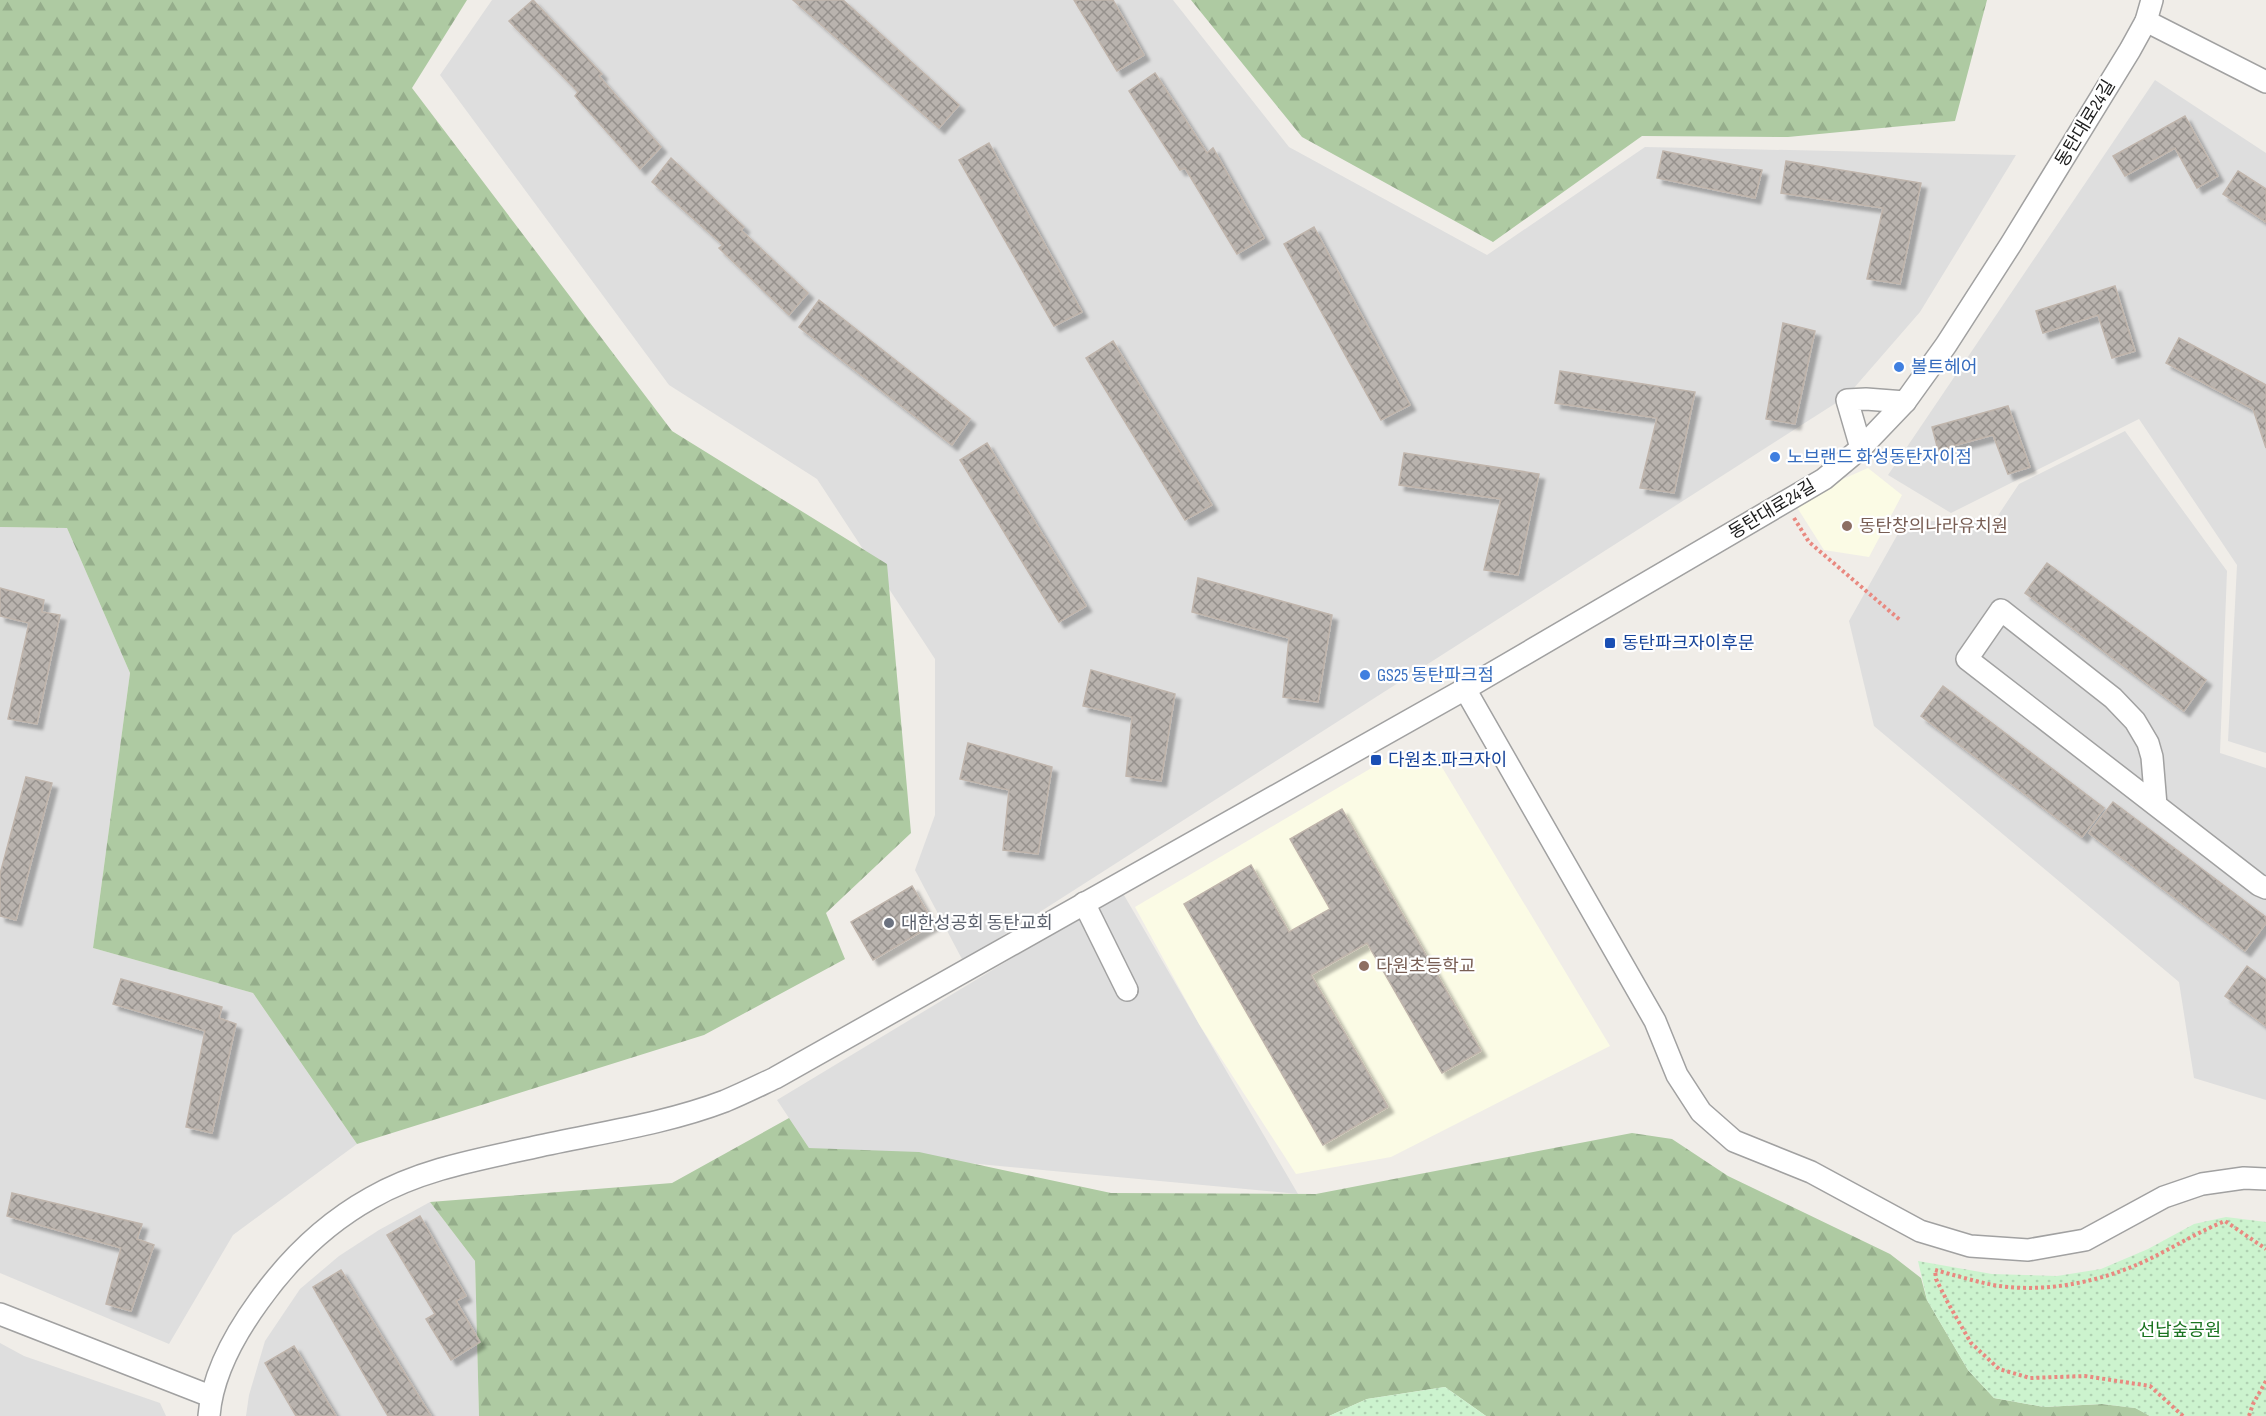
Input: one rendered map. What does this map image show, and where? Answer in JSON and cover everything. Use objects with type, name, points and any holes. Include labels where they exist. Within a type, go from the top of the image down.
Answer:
[{"type":"street","name":"동탄대로24길","points":[[209,1406],[224,1362],[247,1317],[276,1277],[314,1238],[372,1197],[428,1173],[675,1116],[724,1101],[775,1078],[1465,689],[1824,479],[1861,448],[1905,402],[1946,345],[2011,244],[2146,21],[2152,0]]},
{"type":"street","points":[[2146,21],[2266,82]]},
{"type":"street","points":[[1861,448],[1847,400],[1905,402]]},
{"type":"street","points":[[2156,805],[2152,757],[2148,743],[2135,721],[2114,698],[2001,610],[1967,659],[2156,805],[2266,888]]},
{"type":"street","points":[[1465,689],[1655,1022],[1677,1075],[1701,1112],[1734,1141],[1810,1173],[1920,1231],[1970,1246],[2028,1250],[2085,1240],[2164,1197],[2202,1184],[2244,1178],[2266,1179]]},
{"type":"street","points":[[1084,903],[1127,990]]},
{"type":"street","points":[[0,1314],[209,1406]]},
{"type":"path","points":[[1784,502],[1809,542],[1900,620]]},
{"type":"path","points":[[2183,1416],[2150,1386],[2085,1376],[2030,1378],[1999,1369],[1971,1343],[1936,1279],[1935,1270],[1995,1285],[2045,1288],[2096,1280],[2136,1265],[2194,1234],[2225,1221],[2266,1249]]},
{"type":"path","points":[[2249,1416],[2266,1380]]},
{"type":"shaded area","points":[[492,0],[1173,0],[1289,147],[1487,255],[1645,147],[2016,155],[1920,312],[1847,396],[963,961],[915,870],[935,815],[935,659],[817,479],[669,385],[440,75]]},
{"type":"shaded area","points":[[2155,80],[2266,153],[2266,753],[2228,741],[2237,565],[2139,419],[1951,513],[1888,475]]},
{"type":"shaded area","points":[[2125,431],[2227,571],[2220,753],[2266,768],[2266,1100],[2194,1078],[2179,982],[1874,726],[1849,621],[1904,523],[1997,517],[2019,484]]},
{"type":"shaded area","name":"동탄창의나라유치원","points":[[1868,468],[1902,495],[1869,557],[1824,550],[1793,501]]},
{"type":"shaded area","points":[[0,527],[67,528],[130,673],[93,948],[253,993],[357,1144],[233,1235],[169,1344],[0,1273]]},
{"type":"shaded area","name":"다원초등학교","points":[[1397,753],[1437,759],[1610,1046],[1391,1157],[1296,1174],[1199,1024],[1135,907]]},
{"type":"shaded area","points":[[1121,890],[1298,1194],[809,1148],[777,1100],[1115,896]]},
{"type":"shaded area","points":[[430,1202],[475,1261],[479,1416],[246,1416],[249,1395],[265,1341],[300,1289],[339,1256],[379,1230]]},
{"type":"shaded area","points":[[0,1343],[24,1356],[160,1403],[166,1416],[0,1416]]},
{"type":"green space","points":[[0,0],[467,0],[412,88],[672,431],[887,564],[911,833],[826,913],[845,959],[704,1035],[357,1144],[253,993],[93,948],[130,673],[67,528],[0,527]]},
{"type":"green space","points":[[1191,0],[1987,0],[1955,121],[1788,137],[1642,136],[1493,242],[1302,137]]},
{"type":"green space","points":[[789,1118],[809,1148],[919,1152],[1111,1193],[1316,1194],[1632,1133],[1672,1139],[1728,1176],[1890,1254],[1921,1278],[1927,1300],[1968,1370],[1994,1398],[2044,1407],[2102,1404],[2136,1408],[2150,1416],[1486,1416],[1445,1387],[1367,1399],[1329,1416],[479,1416],[475,1261],[430,1202],[672,1183]]},
{"type":"green space","name":"선납숲공원","points":[[2226,1217],[2266,1222],[2266,1416],[2150,1416],[2135,1408],[2102,1404],[2044,1407],[1994,1398],[1968,1370],[1927,1300],[1918,1261],[1992,1274],[2057,1276],[2101,1269],[2148,1249],[2194,1224]]},
{"type":"green space","points":[[1445,1387],[1486,1416],[1329,1416],[1367,1399]]},
{"type":"building","points":[[533,0],[602,74],[599,76],[661,147],[640,169],[575,96],[578,92],[509,21]]},
{"type":"building","points":[[793,0],[843,0],[959,105],[939,128]]},
{"type":"building","points":[[1074,0],[1113,0],[1144,55],[1117,71]]},
{"type":"building","points":[[1155,73],[1207,153],[1213,148],[1264,238],[1237,254],[1185,168],[1180,170],[1129,91]]},
{"type":"building","points":[[2185,116],[2218,176],[2197,188],[2175,148],[2125,176],[2113,156]]},
{"type":"building","points":[[989,143],[1082,312],[1054,326],[959,160]]},
{"type":"building","points":[[1663,151],[1762,170],[1755,198],[1657,178]]},
{"type":"building","points":[[671,158],[744,227],[741,230],[808,293],[789,315],[719,248],[723,245],[652,182]]},
{"type":"building","points":[[1786,161],[1921,183],[1900,284],[1867,279],[1883,208],[1781,193]]},
{"type":"building","points":[[2238,171],[2266,189],[2266,222],[2223,194]]},
{"type":"building","points":[[1314,227],[1410,405],[1381,420],[1284,244]]},
{"type":"building","points":[[2115,286],[2135,351],[2112,358],[2098,315],[2043,333],[2036,311]]},
{"type":"building","points":[[819,300],[970,419],[952,445],[799,327]]},
{"type":"building","points":[[1783,323],[1815,331],[1795,424],[1766,419]]},
{"type":"building","points":[[2179,338],[2266,385],[2266,448],[2253,409],[2166,363]]},
{"type":"building","points":[[1113,341],[1212,505],[1185,520],[1086,358]]},
{"type":"building","points":[[1560,371],[1695,392],[1674,493],[1640,488],[1657,418],[1555,403]]},
{"type":"building","points":[[2008,406],[2030,467],[2008,474],[1993,435],[1938,450],[1932,427]]},
{"type":"building","points":[[987,443],[1086,606],[1059,622],[960,460]]},
{"type":"building","points":[[1404,453],[1539,474],[1518,575],[1484,570],[1501,499],[1399,485]]},
{"type":"building","points":[[2047,563],[2206,680],[2184,711],[2025,593]]},
{"type":"building","points":[[1198,578],[1332,615],[1318,702],[1283,697],[1289,638],[1192,612]]},
{"type":"building","points":[[0,588],[44,600],[42,612],[60,615],[37,724],[8,719],[29,623],[0,616]]},
{"type":"building","points":[[1091,670],[1175,694],[1161,781],[1126,776],[1132,717],[1083,706]]},
{"type":"building","points":[[1943,686],[2104,808],[2082,837],[1921,716]]},
{"type":"building","points":[[968,743],[1052,767],[1038,854],[1003,850],[1009,790],[960,779]]},
{"type":"building","points":[[26,777],[52,783],[16,920],[0,916],[0,874]]},
{"type":"building","points":[[2113,802],[2266,917],[2266,923],[2245,951],[2089,833]]},
{"type":"building","points":[[1342,809],[1481,1051],[1442,1073],[1367,943],[1311,975],[1388,1107],[1323,1145],[1184,904],[1251,865],[1289,932],[1330,909],[1290,839]]},
{"type":"building","points":[[912,886],[934,924],[873,960],[851,922]]},
{"type":"building","points":[[2247,966],[2266,980],[2266,1026],[2225,996]]},
{"type":"building","points":[[121,979],[222,1007],[219,1018],[236,1024],[212,1133],[186,1127],[205,1031],[113,1004]]},
{"type":"building","points":[[12,1193],[142,1224],[137,1239],[154,1245],[131,1311],[106,1304],[121,1248],[7,1216]]},
{"type":"building","points":[[420,1216],[466,1296],[456,1301],[480,1342],[451,1360],[426,1319],[435,1314],[387,1235]]},
{"type":"building","points":[[341,1270],[431,1416],[388,1416],[313,1287]]},
{"type":"building","points":[[294,1346],[336,1416],[296,1416],[265,1363]]},
{"type":"place","name":"볼트헤어","points":[[1899,367]]},
{"type":"place","name":"노브랜드 화성동탄자이점","points":[[1775,457]]},
{"type":"place","name":"동탄창의나라유치원","points":[[1847,526]]},
{"type":"place","name":"동탄파크자이후문","points":[[1610,643]]},
{"type":"place","name":"GS25 동탄파크점","points":[[1365,675]]},
{"type":"place","name":"다원초.파크자이","points":[[1376,760]]},
{"type":"place","name":"대한성공회 동탄교회","points":[[889,923]]},
{"type":"place","name":"다원초등학교","points":[[1364,966]]}]
